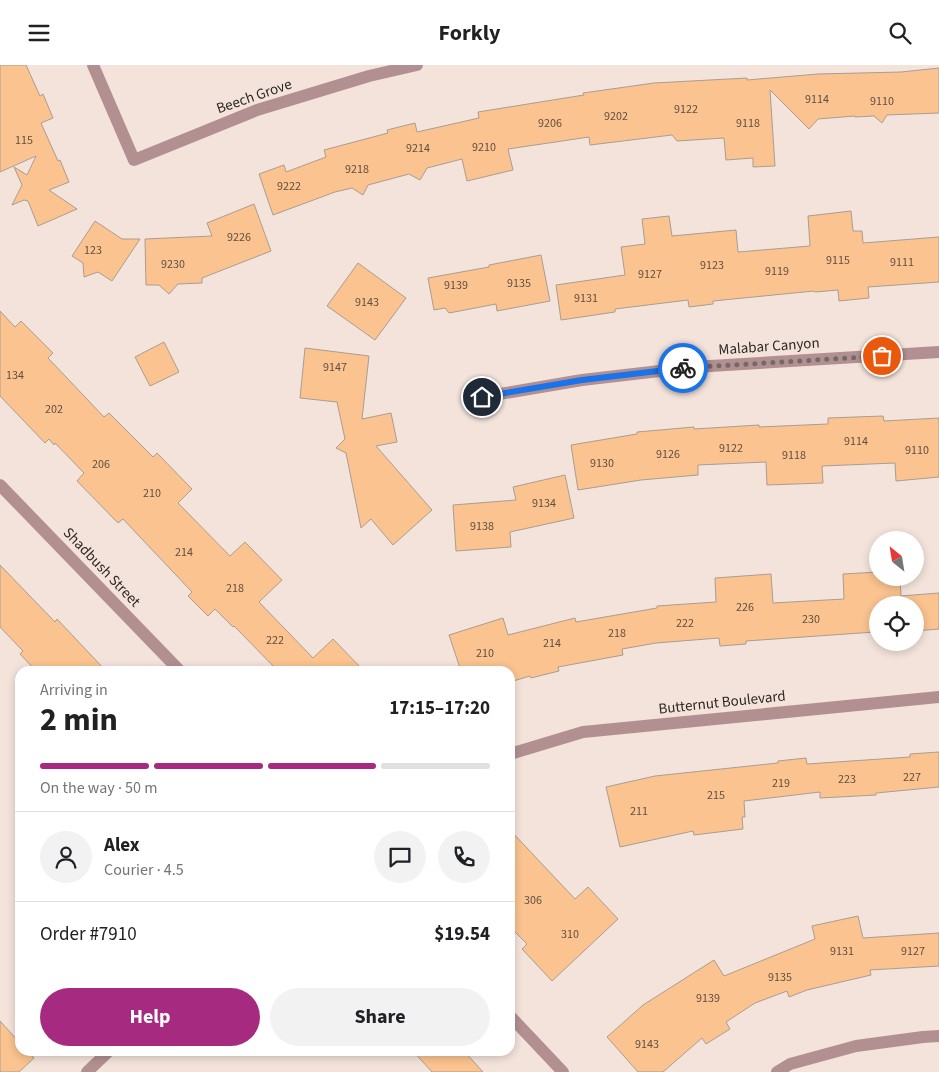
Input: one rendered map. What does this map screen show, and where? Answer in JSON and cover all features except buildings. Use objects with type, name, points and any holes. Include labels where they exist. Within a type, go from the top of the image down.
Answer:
[{"type":"street","name":"Beech Grove","points":[[93,65],[134,160],[257,110],[369,76],[417,65]]},
{"type":"street","name":"Malabar Canyon","points":[[482,397],[582,380],[694,367],[939,352]]},
{"type":"street","name":"Shadbush Street","points":[[0,485],[175,666]]},
{"type":"street","name":"Butternut Boulevard","points":[[515,753],[584,732],[939,697]]},
{"type":"street","points":[[515,1021],[563,1072]]},
{"type":"street","points":[[777,1072],[790,1064],[856,1046],[939,1036]]},
{"type":"street","points":[[87,1072],[104,1056]]},
{"type":"way so far","points":[[683,368],[882,356]]},
{"type":"route","points":[[482,397],[582,380],[683,368]]}]
